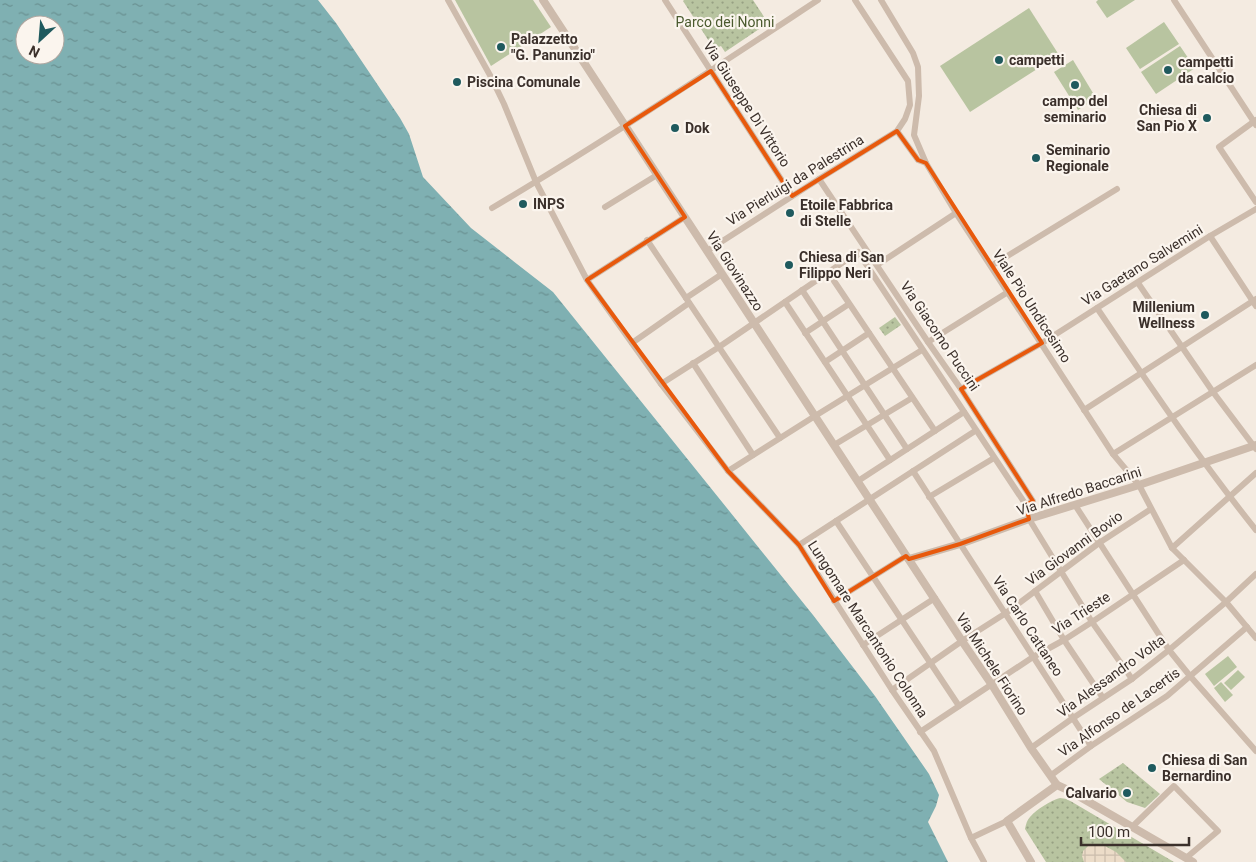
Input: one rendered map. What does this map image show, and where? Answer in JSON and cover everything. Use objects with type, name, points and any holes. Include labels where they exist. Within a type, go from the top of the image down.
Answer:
[{"type":"street","name":"Lungomare Marcantonio Colonna","points":[[448,0],[495,86],[536,182],[587,280],[661,384],[728,471],[799,545],[892,690],[934,751],[971,838],[984,862]]},
{"type":"street","name":"Via Giovinazzo","points":[[543,0],[908,558]]},
{"type":"street","name":"Via Giuseppe Di Vittorio","points":[[665,0],[792,196]]},
{"type":"street","points":[[492,208],[625,126],[818,0]]},
{"type":"street","points":[[855,0],[908,81],[910,104],[905,119],[896,131],[918,160],[926,163]]},
{"type":"street","name":"Viale Pio Undicesimo","points":[[881,0],[913,53],[918,67],[919,96],[914,135],[926,163],[956,213],[1113,454],[1139,485],[1172,548],[1226,602],[1256,638]]},
{"type":"street","points":[[1174,0],[1255,122],[1219,147],[1256,202]]},
{"type":"street","name":"Via Pierluigi da Palestrina","points":[[707,251],[896,131]]},
{"type":"street","points":[[605,207],[657,175]]},
{"type":"street","name":"Via Giacomo Puccini","points":[[819,179],[1034,501],[1026,505]]},
{"type":"street","points":[[991,266],[1117,188]]},
{"type":"street","name":"Via Gaetano Salvemini","points":[[961,389],[1042,343],[1210,236],[1256,209]]},
{"type":"street","points":[[877,264],[956,213]]},
{"type":"street","points":[[587,280],[685,217]]},
{"type":"street","points":[[1084,410],[1255,302],[1210,236]]},
{"type":"street","points":[[647,240],[780,438]]},
{"type":"street","points":[[661,384],[858,252],[1026,505],[1029,519],[1061,572],[1092,622],[1132,680]]},
{"type":"street","points":[[828,272],[935,431]]},
{"type":"street","points":[[632,343],[722,274]]},
{"type":"street","points":[[1138,283],[1214,392],[1255,446]]},
{"type":"street","points":[[802,290],[908,449]]},
{"type":"street","points":[[928,342],[1008,292]]},
{"type":"street","points":[[784,302],[890,460]]},
{"type":"street","points":[[805,333],[850,304]]},
{"type":"street","points":[[1098,308],[1171,417],[1256,530]]},
{"type":"street","points":[[825,362],[869,333]]},
{"type":"street","points":[[728,471],[922,350]]},
{"type":"street","points":[[693,363],[753,455]]},
{"type":"street","points":[[1113,454],[1256,365]]},
{"type":"street","points":[[834,445],[912,398]]},
{"type":"street","points":[[858,481],[964,412]]},
{"type":"street","points":[[799,545],[975,430]]},
{"type":"street","name":"Via Alfredo Baccarini","points":[[908,558],[960,544],[1029,519],[1255,446]]},
{"type":"street","points":[[929,497],[994,458]]},
{"type":"street","name":"Via Carlo Cattaneo","points":[[913,471],[1091,746]]},
{"type":"street","points":[[1172,548],[1256,473]]},
{"type":"street","points":[[1075,505],[1169,650],[1256,751]]},
{"type":"street","name":"Via Giovanni Bovio","points":[[892,690],[1006,613],[1099,543],[1151,509]]},
{"type":"street","points":[[836,521],[959,706]]},
{"type":"street","points":[[834,601],[908,558]]},
{"type":"street","name":"Via Michele Fiorino","points":[[908,558],[1057,785]]},
{"type":"street","name":"Via Trieste","points":[[920,732],[1033,657],[1092,622],[1184,560]]},
{"type":"street","name":"Via Alessandro Volta","points":[[1031,748],[1132,680],[1226,602],[1256,574]]},
{"type":"street","points":[[1035,591],[1064,640],[1103,698]]},
{"type":"street","points":[[863,645],[935,598]]},
{"type":"street","name":"Via Alfonso de Lacertis","points":[[1050,776],[1091,746],[1167,696],[1247,627]]},
{"type":"street","points":[[971,838],[1007,821],[1057,785],[1190,860],[1218,831],[1174,786],[1132,826]]},
{"type":"street","points":[[1007,821],[1031,862]]},
{"type":"highlighted area","points":[[711,71],[792,196],[897,131],[918,160],[926,163],[1042,343],[961,389],[1033,501],[1026,505],[1029,519],[960,544],[909,559],[906,556],[834,601],[799,545],[728,471],[587,280],[685,217],[625,126]]},
{"type":"green space","name":"Palazzetto \"G. Panunzio\"","points":[[455,0],[533,0],[551,27],[491,66]]},
{"type":"green space","name":"Parco dei Nonni","points":[[684,0],[753,0],[768,23],[725,52],[721,46],[714,49]]},
{"type":"green space","points":[[1098,0],[1135,0],[1107,18],[1096,2]]},
{"type":"green space","name":"campetti","points":[[1029,8],[1059,55],[970,112],[940,66]]},
{"type":"green space","points":[[1164,22],[1179,44],[1140,69],[1126,48]]},
{"type":"green space","name":"campetti da calcio","points":[[1180,46],[1195,68],[1156,94],[1141,72]]},
{"type":"green space","name":"campo del seminario","points":[[1073,60],[1096,98],[1078,110],[1054,72]]},
{"type":"green space","points":[[895,317],[901,325],[885,336],[879,328]]},
{"type":"green space","points":[[1228,656],[1237,667],[1214,686],[1205,674]]},
{"type":"green space","points":[[1238,670],[1245,677],[1231,690],[1224,683]]},
{"type":"green space","points":[[1221,682],[1233,695],[1225,702],[1214,688]]},
{"type":"green space","points":[[1123,763],[1160,794],[1145,808],[1127,802],[1099,779]]},
{"type":"green space","points":[[1060,798],[1067,799],[1174,862],[1046,862],[1025,827],[1028,819],[1036,811]]},
{"type":"shaded area","points":[[1094,844],[1105,846],[1116,852],[1126,862],[1084,862],[1083,851],[1088,846]]},
{"type":"water","points":[[0,0],[318,0],[336,23],[400,118],[409,134],[423,177],[471,228],[553,292],[813,615],[875,696],[929,774],[939,795],[928,822],[948,862],[0,862]]},
{"type":"place","name":"Palazzetto \"G. Panunzio\"","points":[[501,47]]},
{"type":"place","name":"campetti","points":[[999,60]]},
{"type":"place","name":"campetti da calcio","points":[[1168,70]]},
{"type":"place","name":"Piscina Comunale","points":[[457,82]]},
{"type":"place","name":"campo del seminario","points":[[1075,85]]},
{"type":"place","name":"Chiesa di San Pio X","points":[[1207,118]]},
{"type":"place","name":"Dok","points":[[675,128]]},
{"type":"place","name":"Seminario Regionale","points":[[1036,158]]},
{"type":"place","name":"INPS","points":[[523,204]]},
{"type":"place","name":"Etoile Fabbrica di Stelle","points":[[790,213]]},
{"type":"place","name":"Chiesa di San Filippo Neri","points":[[789,265]]},
{"type":"place","name":"Millenium Wellness","points":[[1205,315]]},
{"type":"place","name":"Chiesa di San Bernardino","points":[[1152,768]]},
{"type":"place","name":"Calvario","points":[[1127,793]]}]
